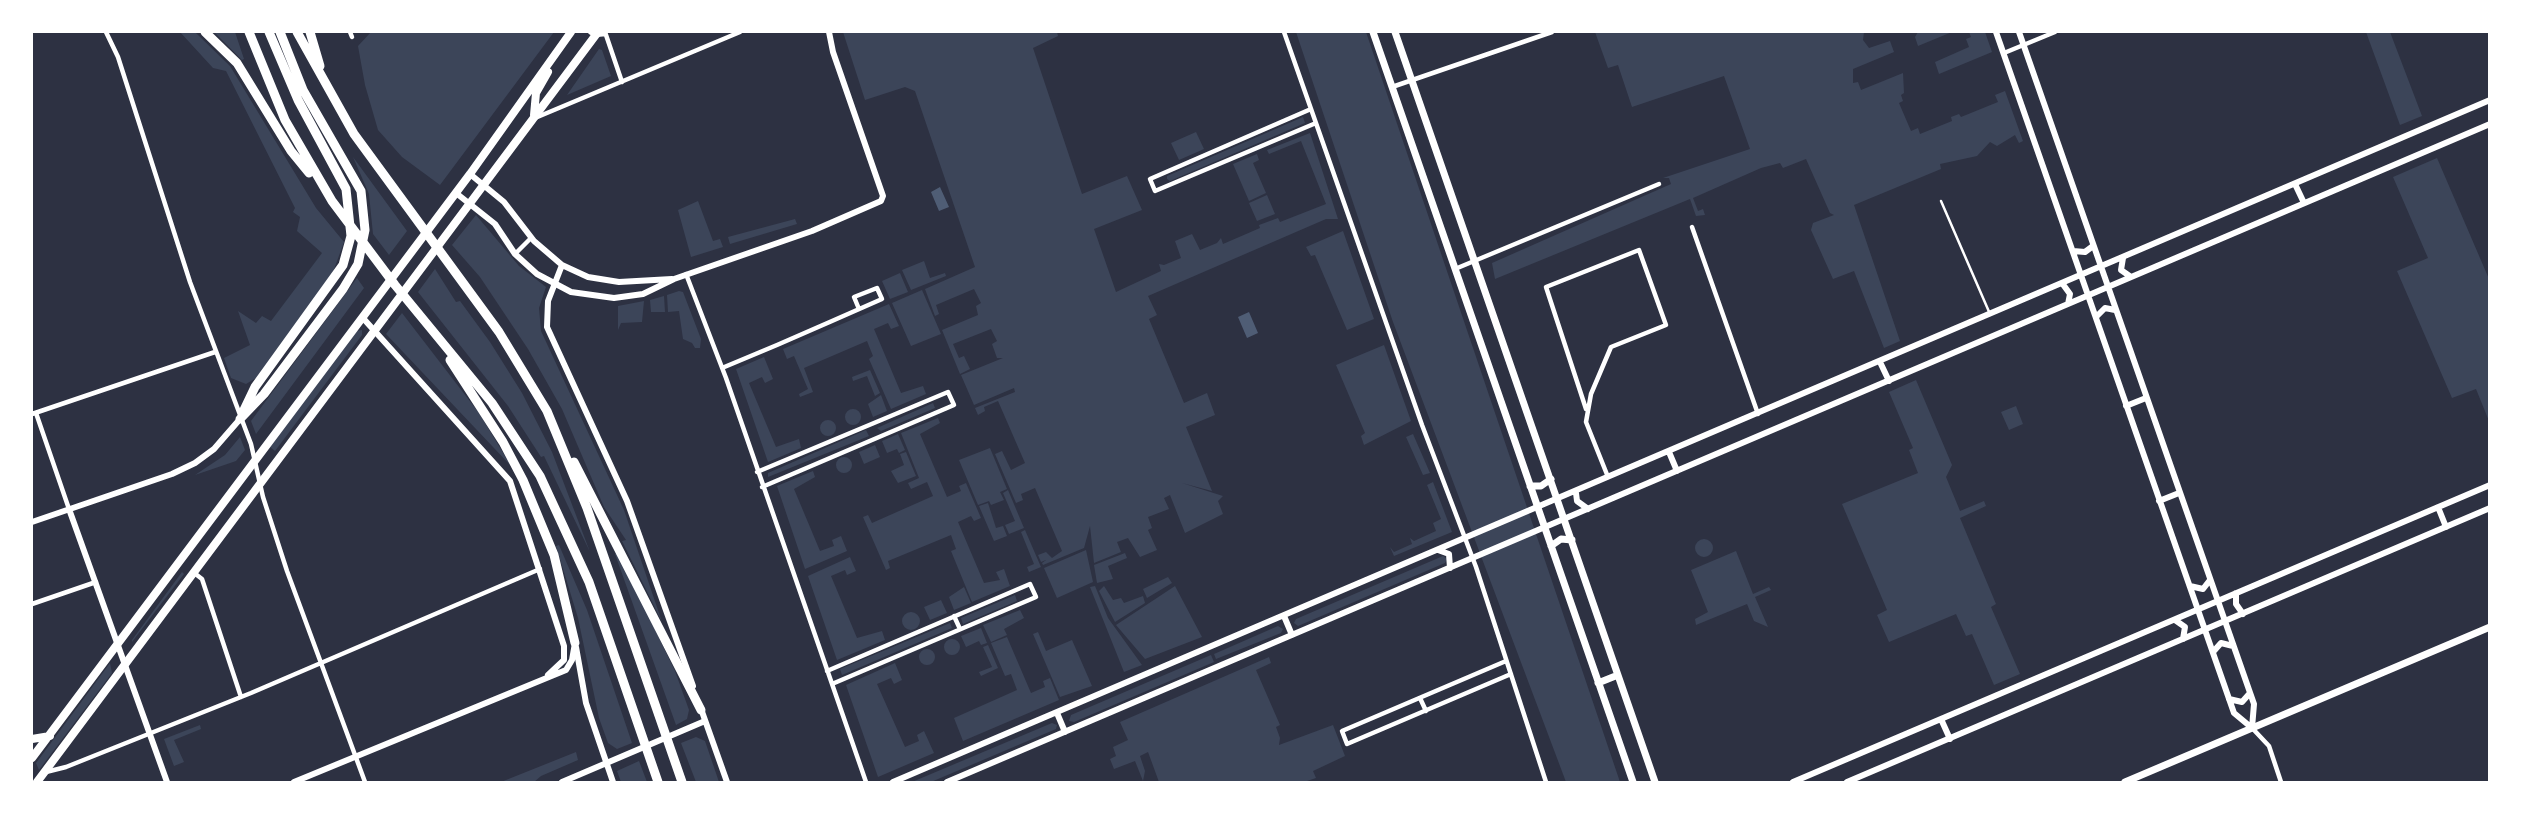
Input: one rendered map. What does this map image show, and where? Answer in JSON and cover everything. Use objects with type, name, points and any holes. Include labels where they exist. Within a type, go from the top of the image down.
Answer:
[{"type":"highway","points":[[205,32],[237,63],[291,151],[332,201],[470,389],[523,480],[554,555],[575,643]]},
{"type":"highway","points":[[249,32],[285,120],[332,201]]},
{"type":"highway","points":[[240,419],[264,394],[343,289],[358,264],[363,248],[365,218],[361,191],[355,177],[320,131],[287,77],[270,32]]},
{"type":"highway","points":[[240,419],[256,387],[343,265],[351,236],[350,203],[280,32]]},
{"type":"highway","points":[[297,32],[363,148],[513,353],[601,511],[701,710]]},
{"type":"highway","points":[[310,32],[325,85]]},
{"type":"highway","points":[[395,285],[492,403],[540,476],[579,558],[657,782]]},
{"type":"highway","points":[[556,428],[587,508],[682,782]]},
{"type":"main road","points":[[32,758],[456,193],[571,32]]},
{"type":"main road","points":[[533,118],[536,93],[578,32]]},
{"type":"main road","points":[[1373,32],[1633,782]]},
{"type":"main road","points":[[1395,32],[1655,782]]},
{"type":"main road","points":[[37,782],[599,33]]},
{"type":"main road","points":[[1530,485],[1541,486],[1551,479]]},
{"type":"main road","points":[[1551,546],[1561,540],[1572,540]]},
{"type":"main road","points":[[2125,782],[2490,627]]},
{"type":"main road","points":[[1598,683],[1618,675]]},
{"type":"main road","points":[[32,739],[50,736]]},
{"type":"street","points":[[106,32],[118,57],[167,216],[255,462],[287,570],[366,782]]},
{"type":"street","points":[[533,118],[740,32]]},
{"type":"street","points":[[456,193],[495,224],[515,254],[554,285],[586,296],[614,298],[643,294],[686,274],[812,231],[883,199],[833,52],[829,32]]},
{"type":"street","points":[[1284,32],[1472,557],[1546,782]]},
{"type":"street","points":[[1392,86],[1552,32]]},
{"type":"street","points":[[1996,32],[2235,715],[2269,746],[2281,782]]},
{"type":"street","points":[[2019,32],[2254,704],[2252,728]]},
{"type":"street","points":[[2004,53],[2055,32]]},
{"type":"street","points":[[599,33],[622,82]]},
{"type":"street","points":[[893,782],[1539,509],[1608,477],[2490,100]]},
{"type":"street","points":[[1311,109],[1150,179],[1155,191],[1316,123]]},
{"type":"street","points":[[947,782],[2490,124]]},
{"type":"street","points":[[470,174],[503,202],[531,238],[562,265],[588,277],[611,281],[674,279]]},
{"type":"street","points":[[1455,269],[1659,184]]},
{"type":"street","points":[[2295,184],[2304,203]]},
{"type":"street","points":[[1692,227],[1758,414]]},
{"type":"street","points":[[515,254],[531,238]]},
{"type":"street","points":[[2073,251],[2085,253],[2093,246]]},
{"type":"street","points":[[1586,409],[1611,348],[1667,325],[1639,250],[1546,287],[1586,409],[1586,422],[1608,477]]},
{"type":"street","points":[[2123,258],[2122,270],[2131,277]]},
{"type":"street","points":[[562,265],[545,310],[547,327],[627,501],[727,782]]},
{"type":"street","points":[[686,274],[722,368],[866,782]]},
{"type":"street","points":[[2062,283],[2070,294],[2068,304]]},
{"type":"street","points":[[722,368],[859,309],[882,299],[877,288],[854,298],[859,309]]},
{"type":"street","points":[[2095,317],[2105,308],[2116,310]]},
{"type":"street","points":[[362,317],[504,472],[540,569],[565,655],[563,662],[548,675]]},
{"type":"street","points":[[167,782],[34,414],[215,352]]},
{"type":"street","points":[[1880,362],[1889,381]]},
{"type":"street","points":[[757,472],[948,392],[954,405],[762,487]]},
{"type":"street","points":[[2126,406],[2146,398]]},
{"type":"street","points":[[32,522],[172,474],[195,463],[214,449],[240,419]]},
{"type":"street","points":[[1669,452],[1677,471]]},
{"type":"street","points":[[1793,782],[2490,485]]},
{"type":"street","points":[[1576,493],[1577,501],[1588,509]]},
{"type":"street","points":[[2159,501],[2179,494]]},
{"type":"street","points":[[2438,507],[2446,527]]},
{"type":"street","points":[[1847,782],[2490,508]]},
{"type":"street","points":[[1437,550],[1449,554],[1450,568]]},
{"type":"street","points":[[46,772],[66,767],[241,697],[540,569]]},
{"type":"street","points":[[193,572],[202,579],[241,697]]},
{"type":"street","points":[[2190,586],[2203,589],[2210,580]]},
{"type":"street","points":[[32,604],[96,582]]},
{"type":"street","points":[[827,671],[1030,584],[1036,597],[832,684]]},
{"type":"street","points":[[2236,593],[2236,604],[2243,614]]},
{"type":"street","points":[[954,616],[960,629]]},
{"type":"street","points":[[1284,616],[1292,635]]},
{"type":"street","points":[[2175,620],[2185,627],[2183,639]]},
{"type":"street","points":[[295,782],[568,667],[575,643]]},
{"type":"street","points":[[575,643],[586,703],[613,782]]},
{"type":"street","points":[[2213,652],[2221,643],[2233,646]]},
{"type":"street","points":[[1506,661],[1342,731],[1347,744],[1511,674]]},
{"type":"street","points":[[2229,699],[2242,702],[2250,693]]},
{"type":"street","points":[[1420,698],[1426,711]]},
{"type":"street","points":[[1057,713],[1065,732]]},
{"type":"street","points":[[1941,719],[1950,739]]},
{"type":"street","points":[[562,782],[705,722]]},
{"type":"lane","points":[[1941,201],[1990,315]]},
{"type":"shaded area","points":[[180,32],[196,33],[230,66],[316,208],[344,242],[333,272],[256,378],[246,384],[231,378],[224,358],[250,345],[238,311],[256,323],[262,316],[271,321],[322,253],[297,231],[300,217],[293,212],[295,208],[226,71],[213,68]]},
{"type":"shaded area","points":[[214,32],[235,32],[244,59],[242,60]]},
{"type":"shaded area","points":[[371,32],[554,32],[440,185],[402,157],[378,130],[365,85],[358,46]]},
{"type":"shaded area","points":[[843,32],[1057,32],[1058,36],[1033,48],[1082,194],[1127,176],[1142,210],[1094,229],[1116,292],[1161,271],[1159,264],[1164,265],[1181,258],[1175,241],[1192,234],[1200,250],[1217,243],[1221,238],[1223,244],[1260,228],[1259,225],[1278,218],[1280,222],[1326,204],[1301,141],[1269,154],[1267,150],[1310,133],[1338,219],[1326,219],[1148,296],[1157,315],[1149,319],[1184,403],[1207,393],[1215,415],[1186,427],[1212,491],[1182,483],[1223,496],[1218,501],[1223,514],[1185,533],[1170,495],[1164,498],[1169,509],[1148,517],[1152,528],[1148,530],[1157,550],[1140,557],[1128,538],[1117,542],[1121,552],[1094,563],[1090,526],[1084,548],[1043,565],[1046,560],[1041,562],[1038,555],[1046,552],[1052,558],[1062,551],[1035,488],[1021,494],[1023,500],[1016,503],[995,454],[1002,451],[1011,470],[1025,463],[998,401],[984,407],[985,411],[978,415],[975,408],[1015,392],[1014,388],[974,405],[961,375],[1003,358],[997,358],[992,344],[997,341],[991,329],[953,344],[959,358],[964,356],[970,369],[960,374],[942,330],[978,315],[976,306],[981,303],[974,289],[936,305],[939,314],[935,316],[925,289],[975,267],[915,91],[905,87],[865,100]]},
{"type":"shaded area","points":[[1296,32],[1366,32],[1620,782],[1566,782],[1393,322]]},
{"type":"shaded area","points":[[1595,32],[1864,32],[1863,40],[1869,48],[1890,41],[1894,52],[1853,69],[1853,83],[1858,82],[1861,90],[1903,73],[1903,101],[1899,103],[1911,131],[1918,128],[1920,134],[1952,121],[1951,117],[1959,114],[1961,117],[1998,102],[1995,95],[2005,91],[2023,141],[2019,143],[2015,135],[1997,146],[1990,142],[1977,156],[1940,164],[1941,169],[1854,205],[1900,341],[1884,348],[1854,271],[1833,279],[1811,230],[1813,223],[1834,215],[1830,213],[1806,159],[1783,168],[1780,163],[1761,168],[1693,198],[1698,211],[1703,209],[1705,215],[1696,216],[1690,199],[1495,279],[1492,263],[1671,184],[1669,178],[1663,178],[1750,149],[1724,76],[1632,107],[1618,65],[1608,68]]},
{"type":"shaded area","points":[[1918,32],[1952,32],[1918,46],[1915,37]]},
{"type":"shaded area","points":[[1969,32],[1985,32],[1992,52],[1939,74],[1935,62],[1969,47],[1966,39],[1971,37]]},
{"type":"shaded area","points":[[2366,32],[2390,32],[2422,116],[2400,125]]},
{"type":"shaded area","points":[[599,49],[602,50],[611,76],[567,95]]},
{"type":"shaded area","points":[[1303,117],[1305,123],[1170,181],[1167,179],[1167,176]]},
{"type":"shaded area","points":[[1196,132],[1204,149],[1179,160],[1171,143]]},
{"type":"shaded area","points":[[1257,154],[1259,160],[1253,163],[1266,193],[1249,201],[1233,164]]},
{"type":"shaded area","points":[[353,157],[407,231],[389,255],[373,234],[369,194]]},
{"type":"shaded area","points":[[2437,158],[2489,279],[2489,421],[2476,389],[2452,398],[2397,271],[2428,258],[2393,177]]},
{"type":"shaded area","points":[[940,187],[949,207],[939,211],[931,192]]},
{"type":"shaded area","points":[[1267,195],[1275,214],[1257,221],[1249,203]]},
{"type":"shaded area","points":[[698,201],[713,241],[720,239],[723,247],[691,257],[678,210]]},
{"type":"shaded area","points":[[476,215],[519,266],[546,287],[539,308],[541,331],[624,510],[662,622],[622,541],[626,540],[604,507],[562,409],[528,349],[480,277],[452,245]]},
{"type":"shaded area","points":[[795,219],[797,224],[730,244],[728,237]]},
{"type":"shaded area","points":[[1343,231],[1374,319],[1347,330],[1315,255],[1311,256],[1306,247]]},
{"type":"shaded area","points":[[924,261],[930,278],[945,273],[946,276],[911,290],[902,270]]},
{"type":"shaded area","points":[[435,269],[456,302],[460,301],[490,342],[522,393],[552,452],[590,552],[544,456],[541,457],[508,406],[418,292]]},
{"type":"shaded area","points":[[900,273],[908,292],[890,299],[882,281]]},
{"type":"shaded area","points":[[357,278],[364,288],[256,434],[251,421]]},
{"type":"shaded area","points":[[922,290],[941,334],[911,346],[892,303]]},
{"type":"shaded area","points":[[683,292],[701,339],[700,348],[695,348],[692,343],[683,339],[679,311],[668,312],[667,295]]},
{"type":"shaded area","points":[[664,296],[665,312],[651,312],[650,300]]},
{"type":"shaded area","points":[[644,301],[642,322],[621,323],[618,330],[618,306]]},
{"type":"shaded area","points":[[889,304],[899,326],[891,329],[888,323],[874,329],[901,393],[923,386],[926,394],[891,409],[869,359],[873,356],[867,341],[804,368],[813,392],[800,397],[799,394],[808,389],[794,356],[787,359],[783,349]]},
{"type":"shaded area","points":[[1249,312],[1258,333],[1247,338],[1238,317]]},
{"type":"shaded area","points":[[402,313],[479,413],[511,466],[386,334]]},
{"type":"shaded area","points":[[362,330],[362,335],[275,451],[270,447],[356,331]]},
{"type":"shaded area","points":[[1384,345],[1411,421],[1364,445],[1361,436],[1365,433],[1336,365]]},
{"type":"shaded area","points":[[764,357],[773,379],[765,383],[762,377],[749,383],[776,447],[799,439],[801,448],[768,462],[736,369]]},
{"type":"shaded area","points":[[870,370],[880,393],[875,396],[867,376],[853,381],[852,377]]},
{"type":"shaded area","points":[[1916,380],[1952,465],[1946,477],[1960,511],[1984,501],[1986,506],[1960,518],[1996,604],[1991,607],[2020,674],[1994,685],[1972,634],[1966,636],[1956,614],[1889,642],[1877,615],[1887,610],[1842,504],[1918,473],[1909,450],[1913,448],[1889,392]]},
{"type":"shaded area","points":[[881,395],[887,411],[873,417],[868,404]]},
{"type":"shaded area","points":[[933,403],[935,408],[881,431],[877,428]]},
{"type":"shaded area","points":[[2016,406],[2023,424],[2009,430],[2001,412]]},
{"type":"shaded area","points":[[853,409],[859,411],[859,423],[853,425],[847,423],[845,417],[847,411]]},
{"type":"shaded area","points":[[938,418],[940,423],[920,434],[947,497],[961,491],[959,486],[966,483],[981,518],[974,521],[971,516],[958,522],[984,583],[1000,580],[996,572],[1004,569],[1010,586],[972,602],[951,551],[956,549],[951,535],[888,561],[890,568],[886,570],[863,517],[868,515],[872,523],[933,496],[927,482],[911,489],[908,483],[919,478],[901,433]]},
{"type":"shaded area","points":[[825,420],[831,420],[836,428],[834,434],[825,436],[820,431],[820,425]]},
{"type":"shaded area","points":[[866,430],[869,436],[768,477],[768,473]]},
{"type":"shaded area","points":[[898,434],[905,450],[899,453],[897,449],[887,453],[882,441]]},
{"type":"shaded area","points":[[1413,434],[1430,473],[1423,475],[1406,437]]},
{"type":"shaded area","points":[[240,437],[245,450],[236,461],[195,475],[225,455]]},
{"type":"shaded area","points":[[875,445],[880,457],[864,464],[859,452]]},
{"type":"shaded area","points":[[990,448],[1007,489],[1000,492],[1004,500],[991,505],[989,501],[978,505],[959,460]]},
{"type":"shaded area","points":[[906,452],[916,476],[898,483],[891,471],[904,465],[900,454]]},
{"type":"shaded area","points":[[841,457],[847,457],[852,465],[850,471],[841,473],[836,468],[836,462]]},
{"type":"shaded area","points":[[813,471],[815,477],[794,489],[820,551],[834,546],[832,540],[841,536],[847,551],[805,569],[777,486]]},
{"type":"shaded area","points":[[1433,482],[1452,532],[1394,556],[1390,547],[1394,552],[1412,544],[1410,538],[1414,541],[1436,531],[1433,523],[1441,519],[1427,485]]},
{"type":"shaded area","points":[[1008,490],[1024,528],[1009,534],[1005,525],[1015,521],[1003,493]]},
{"type":"shaded area","points":[[988,503],[996,528],[1003,526],[1007,536],[994,541],[979,506]]},
{"type":"shaded area","points":[[1025,530],[1041,567],[1029,572],[1027,567],[1034,564],[1021,532]]},
{"type":"shaded area","points":[[1700,539],[1708,539],[1713,548],[1711,555],[1700,557],[1695,552],[1695,544]]},
{"type":"shaded area","points":[[559,545],[587,610],[632,743],[617,749],[608,743],[599,718],[578,618],[556,546]]},
{"type":"shaded area","points":[[1086,550],[1093,582],[1057,598],[1044,568]]},
{"type":"shaded area","points":[[1736,551],[1753,594],[1769,587],[1771,590],[1755,597],[1768,627],[1754,621],[1747,604],[1696,625],[1695,619],[1708,612],[1691,570]]},
{"type":"shaded area","points":[[618,553],[675,671],[689,710],[687,719],[676,725],[615,554]]},
{"type":"shaded area","points":[[1125,553],[1127,558],[1108,566],[1113,579],[1097,583],[1094,565]]},
{"type":"shaded area","points":[[1443,556],[1447,559],[1445,563],[1298,626],[1294,623],[1296,619]]},
{"type":"shaded area","points":[[850,557],[856,571],[847,575],[845,570],[831,576],[857,638],[882,631],[885,640],[837,660],[808,576]]},
{"type":"shaded area","points":[[182,572],[184,574],[132,642],[132,640]]},
{"type":"shaded area","points":[[1168,577],[1172,583],[1147,598],[1143,589]]},
{"type":"shaded area","points":[[1095,586],[1108,618],[1142,665],[1124,672],[1090,587]]},
{"type":"shaded area","points":[[1104,586],[1113,600],[1121,598],[1124,603],[1143,596],[1145,603],[1115,622],[1099,591]]},
{"type":"shaded area","points":[[1175,586],[1202,637],[1145,659],[1116,625]]},
{"type":"shaded area","points":[[964,587],[971,603],[954,610],[949,597]]},
{"type":"shaded area","points":[[1015,595],[1017,601],[963,624],[961,618]]},
{"type":"shaded area","points":[[941,600],[947,613],[930,620],[924,607]]},
{"type":"shaded area","points":[[1020,610],[1024,618],[1004,629],[1007,635],[991,642],[983,625]]},
{"type":"shaded area","points":[[911,612],[917,615],[920,621],[917,627],[911,630],[905,627],[902,621],[905,615]]},
{"type":"shaded area","points":[[950,623],[952,628],[842,675],[840,669]]},
{"type":"shaded area","points":[[1278,626],[1283,629],[1281,633],[1216,659],[1214,654]]},
{"type":"shaded area","points":[[981,628],[987,643],[981,645],[979,641],[966,647],[961,636]]},
{"type":"shaded area","points":[[1038,632],[1046,651],[1072,640],[1092,686],[1060,697],[1033,634]]},
{"type":"shaded area","points":[[1007,637],[1031,693],[1045,687],[1043,681],[1050,678],[1059,700],[963,741],[954,718],[1017,690],[1011,674],[1005,676],[991,643]]},
{"type":"shaded area","points":[[949,639],[955,639],[960,647],[958,653],[949,655],[944,650],[944,644]]},
{"type":"shaded area","points":[[988,645],[998,668],[981,676],[979,672],[992,667],[983,647]]},
{"type":"shaded area","points":[[924,649],[930,649],[935,657],[933,663],[924,665],[919,660],[919,654]]},
{"type":"shaded area","points":[[1211,655],[1214,662],[1074,722],[1069,721],[1071,715]]},
{"type":"shaded area","points":[[1269,657],[1271,663],[1256,670],[1280,725],[1276,727],[1280,738],[1279,745],[1333,725],[1345,756],[1313,771],[1316,778],[1304,782],[1159,782],[1148,752],[1140,756],[1145,771],[1143,781],[1135,761],[1114,769],[1110,759],[1116,756],[1113,747],[1128,740],[1120,722]]},
{"type":"shaded area","points":[[110,663],[112,673],[39,770],[36,763]]},
{"type":"shaded area","points":[[895,663],[902,680],[894,684],[891,678],[877,684],[905,747],[919,741],[917,735],[924,731],[934,753],[878,777],[846,685]]},
{"type":"shaded area","points":[[1052,723],[1057,725],[1056,729],[931,782],[912,782]]},
{"type":"shaded area","points":[[200,725],[201,729],[174,740],[184,762],[174,766],[164,739]]},
{"type":"shaded area","points":[[696,737],[705,741],[719,782],[696,782],[681,743]]},
{"type":"shaded area","points":[[576,752],[578,760],[541,776],[534,782],[501,782]]},
{"type":"shaded area","points":[[639,761],[647,782],[621,782],[617,771]]}]
